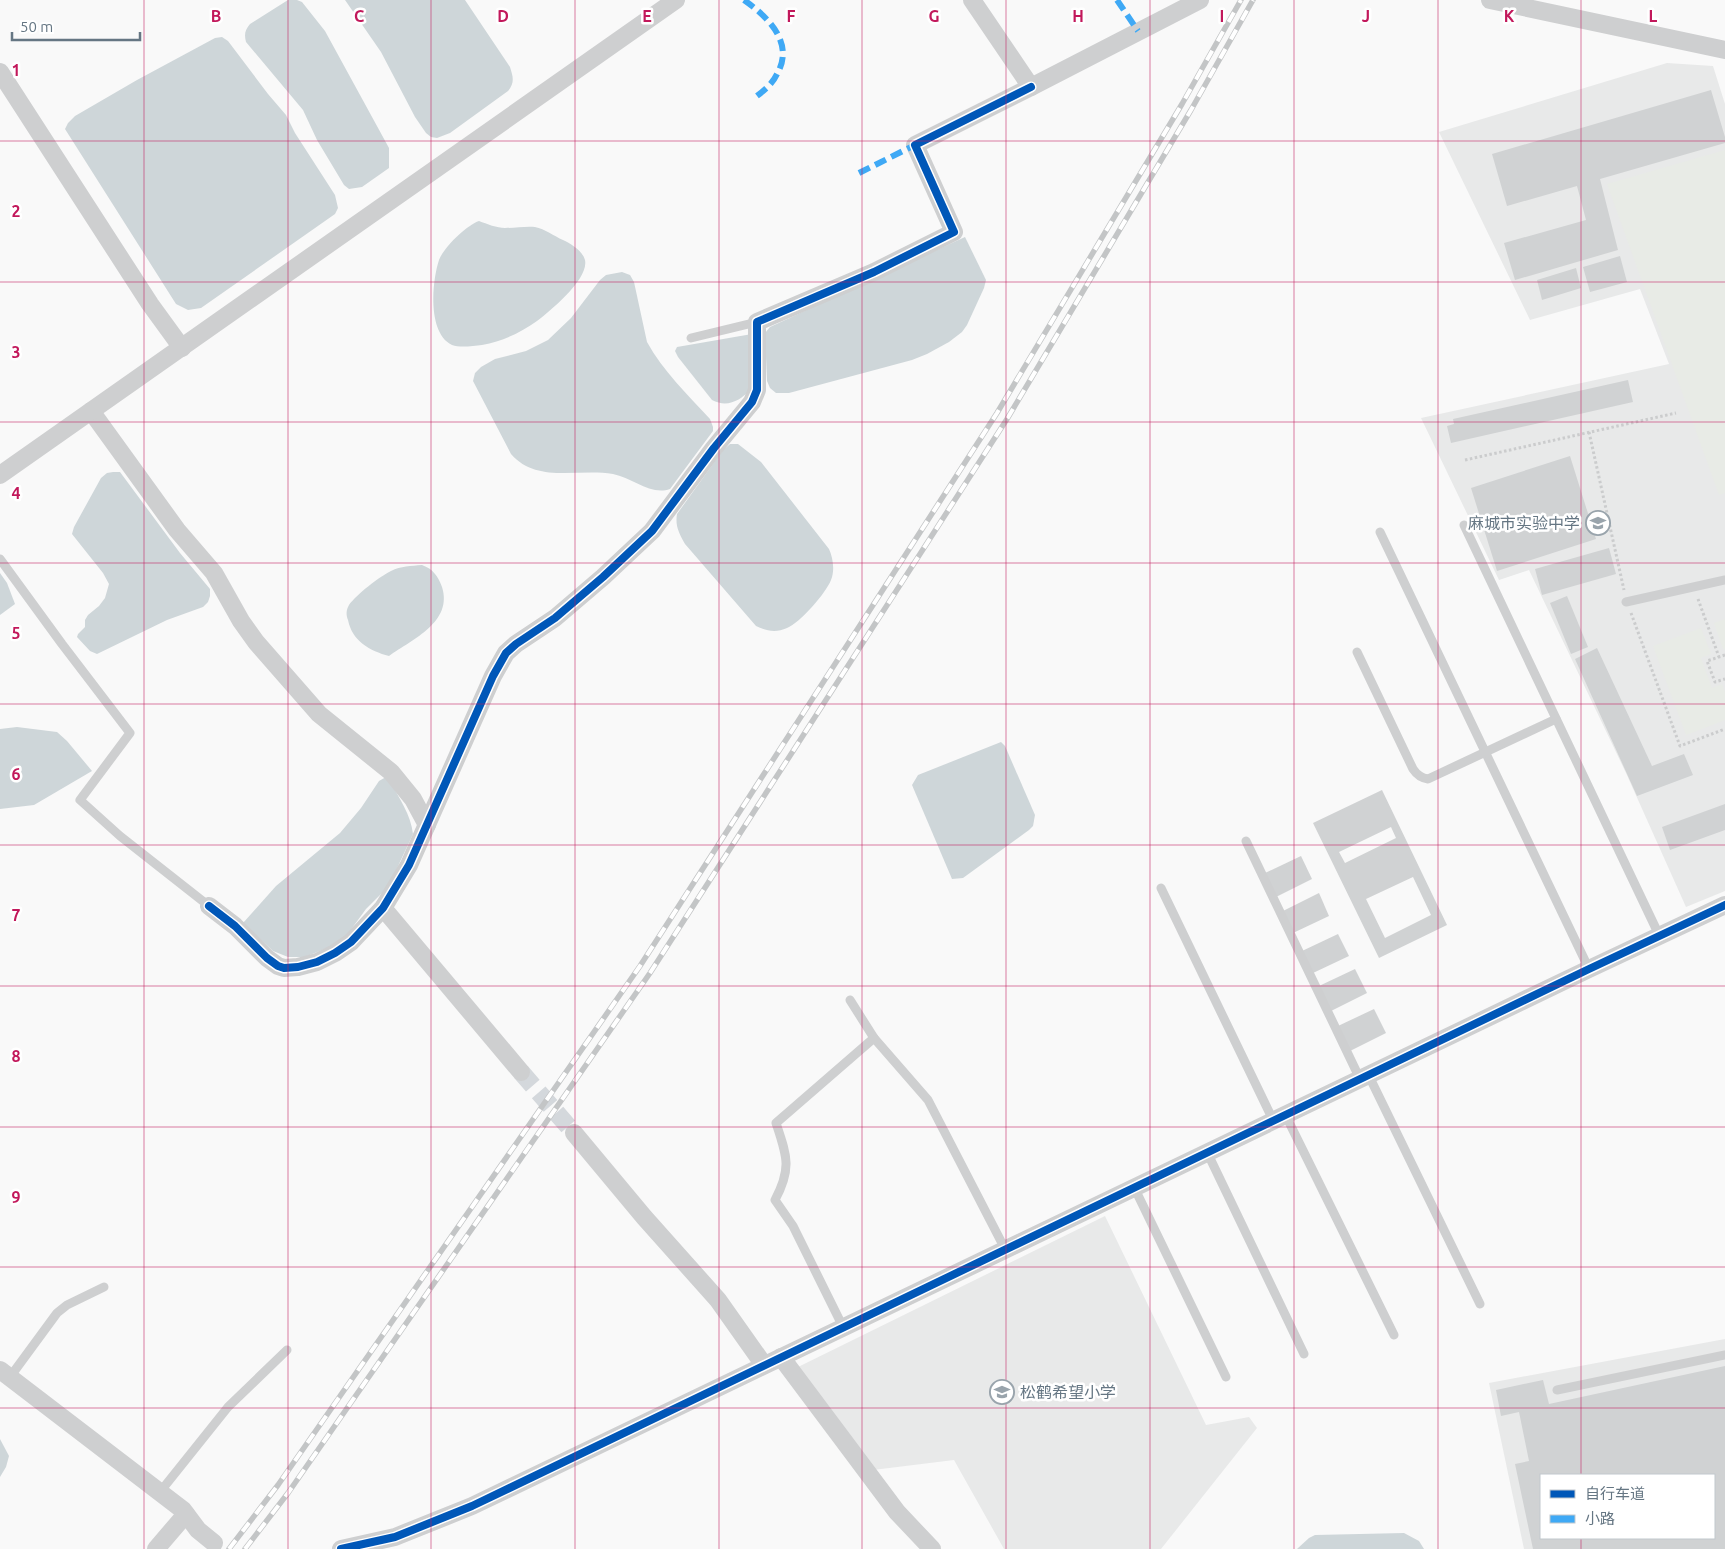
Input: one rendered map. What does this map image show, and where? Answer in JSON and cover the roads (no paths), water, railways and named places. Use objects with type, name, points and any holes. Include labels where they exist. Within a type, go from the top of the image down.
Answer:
[{"type":"street","points":[[0,475],[676,0]]},
{"type":"street","points":[[972,0],[1031,87]]},
{"type":"street","points":[[209,906],[235,926],[267,958],[284,968],[298,967],[317,962],[335,954],[351,942],[384,908],[409,865],[493,676],[506,653],[516,644],[555,618],[603,577],[652,531],[714,448],[752,402],[757,390],[757,322],[874,272],[954,232],[940,196],[915,145],[1200,0]]},
{"type":"street","points":[[1490,0],[1725,50]]},
{"type":"street","points":[[0,72],[150,304],[182,348]]},
{"type":"street","points":[[91,411],[177,530],[214,573],[241,621],[256,642],[318,714],[391,772],[413,799],[426,825]]},
{"type":"street","points":[[341,1549],[395,1537],[472,1506],[1588,968],[1725,905]]},
{"type":"street","points":[[384,908],[522,1072]]},
{"type":"street","points":[[574,1133],[644,1217],[718,1300],[764,1365]]},
{"type":"street","points":[[781,1357],[897,1512],[932,1549]]},
{"type":"street","points":[[4,1375],[183,1510],[198,1530],[214,1543]]},
{"type":"street","points":[[156,1549],[186,1514]]},
{"type":"lane","points":[[691,338],[757,322]]},
{"type":"lane","points":[[1464,524],[1659,935]]},
{"type":"lane","points":[[1380,532],[1588,968]]},
{"type":"lane","points":[[0,559],[130,733],[80,800],[120,836],[209,906]]},
{"type":"lane","points":[[1626,602],[1725,580]]},
{"type":"lane","points":[[1357,652],[1418,776],[1428,779],[1556,718]]},
{"type":"lane","points":[[1246,841],[1480,1304]]},
{"type":"lane","points":[[1161,888],[1394,1335]]},
{"type":"lane","points":[[850,1000],[874,1038],[928,1100],[1005,1249]]},
{"type":"lane","points":[[843,1327],[792,1226],[775,1200],[782,1188],[787,1169],[785,1150],[776,1123],[874,1038]]},
{"type":"lane","points":[[1207,1152],[1304,1354]]},
{"type":"lane","points":[[1134,1187],[1226,1378]]},
{"type":"lane","points":[[4,1375],[57,1313],[67,1304],[104,1288]]},
{"type":"lane","points":[[160,1492],[228,1407],[286,1350]]},
{"type":"lane","points":[[1557,1390],[1725,1355]]},
{"type":"tunnel","points":[[521,1072],[574,1133]]},
{"type":"railway","points":[[229,1549],[278,1485],[640,966],[997,413],[1182,104],[1241,0]]},
{"type":"railway","points":[[245,1549],[288,1493],[650,973],[1007,419],[1191,110],[1253,0]]},
{"type":"place","name":"麻城市实验中学","points":[[1598,523]]},
{"type":"place","name":"松鹤希望小学","points":[[1002,1392]]}]
